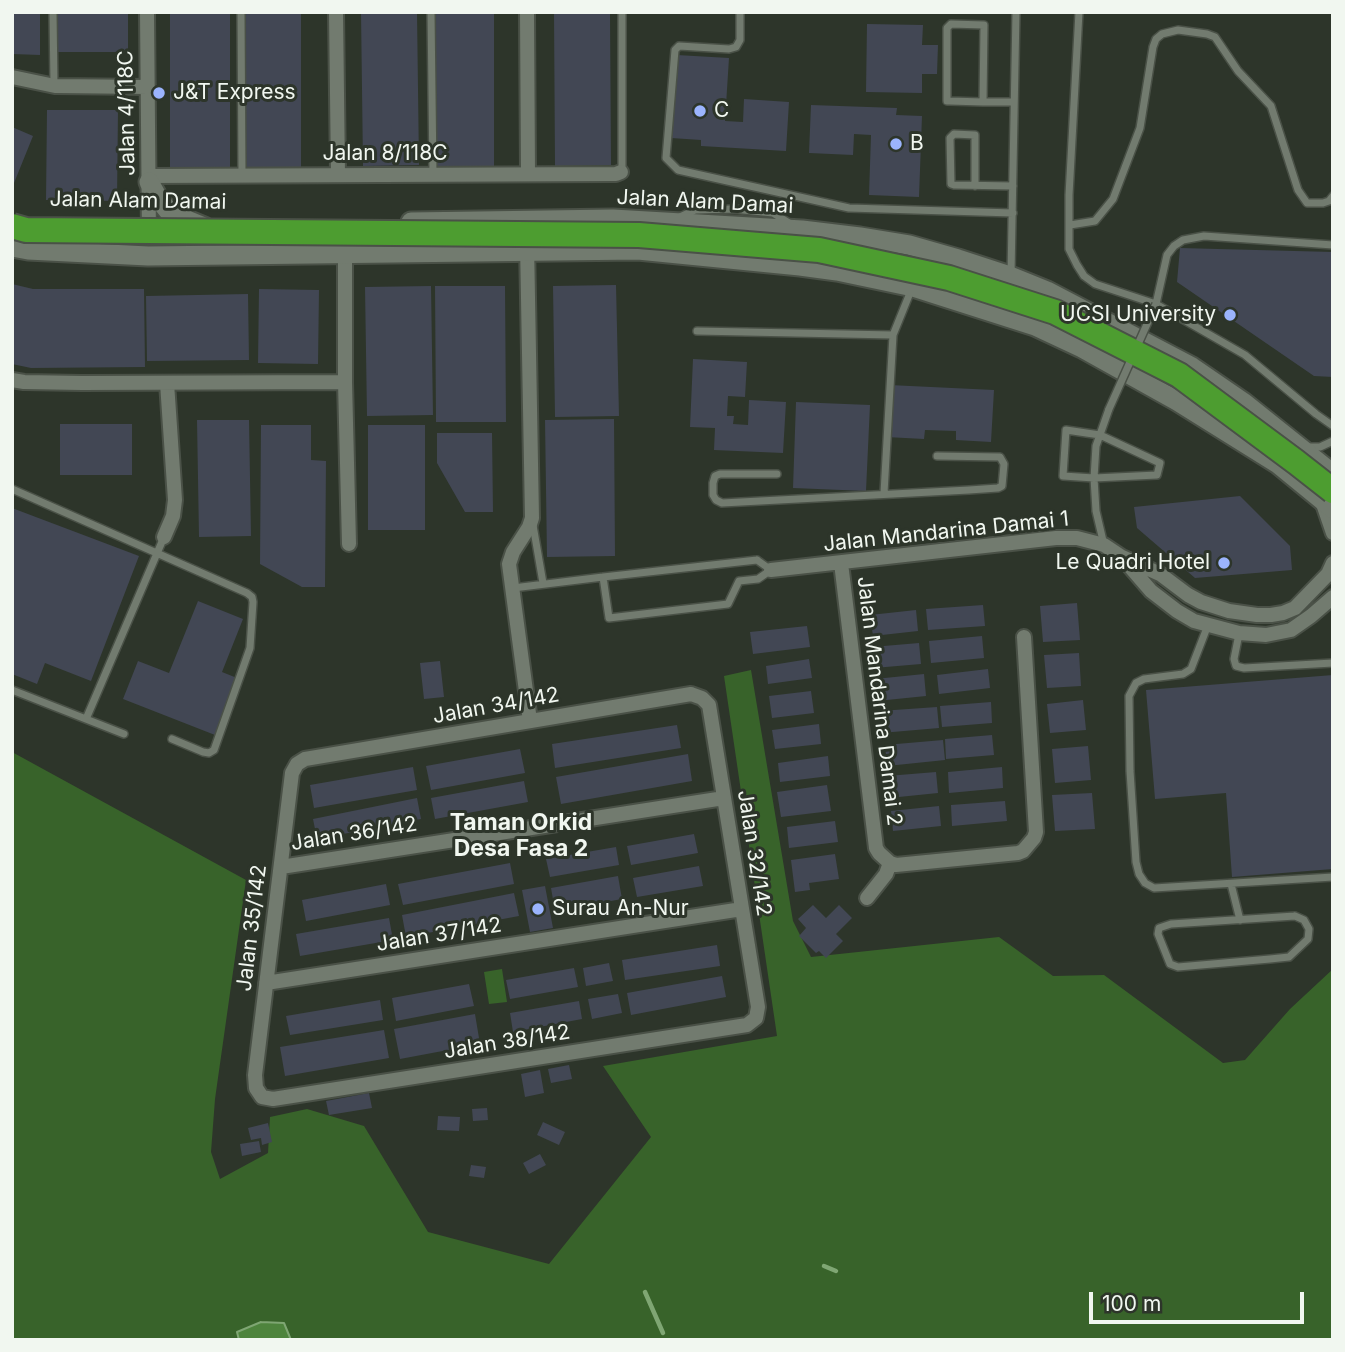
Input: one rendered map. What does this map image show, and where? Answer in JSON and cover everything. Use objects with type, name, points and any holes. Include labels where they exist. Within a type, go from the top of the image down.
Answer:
[{"type":"highway","points":[[12,226],[26,230],[639,235],[819,250],[949,278],[1055,312],[1179,375],[1330,499]]},
{"type":"highway","points":[[12,237],[25,240],[637,241],[819,254],[949,283],[1054,318],[1177,381],[1292,464],[1330,499]]},
{"type":"main road","points":[[149,179],[170,214],[204,227]]},
{"type":"main road","name":"Jalan Alam Damai","points":[[12,216],[23,220],[149,227],[614,219],[802,230],[909,246],[958,259],[1047,291],[1192,367],[1243,402],[1333,474]]},
{"type":"main road","points":[[12,247],[148,256],[638,250],[837,271],[913,287],[1035,326],[1082,348],[1177,401],[1330,499]]},
{"type":"street","name":"Jalan 4/118C","points":[[147,12],[148,256]]},
{"type":"street","points":[[336,12],[338,175]]},
{"type":"street","points":[[527,12],[528,174]]},
{"type":"street","points":[[12,77],[54,86],[148,87]]},
{"type":"street","name":"Jalan 8/118C","points":[[149,179],[242,175],[621,172]]},
{"type":"street","points":[[527,220],[532,518],[509,564],[530,721]]},
{"type":"street","points":[[345,254],[349,544]]},
{"type":"street","points":[[12,380],[345,382]]},
{"type":"street","points":[[164,537],[173,516],[175,500],[167,383]]},
{"type":"street","points":[[1330,499],[1333,533]]},
{"type":"street","name":"Jalan Mandarina Damai 1","points":[[771,570],[1056,538],[1077,538],[1104,545],[1122,557],[1160,574],[1188,595],[1215,607],[1243,614],[1270,615],[1295,608],[1328,574],[1333,563]]},
{"type":"street","name":"Jalan Mandarina Damai 1","points":[[1122,557],[1151,591],[1177,611],[1194,621],[1239,633],[1266,635],[1291,630],[1333,597]]},
{"type":"street","name":"Jalan Mandarina Damai 2","points":[[841,563],[876,848],[890,863]]},
{"type":"street","points":[[1208,625],[1215,607]]},
{"type":"street","points":[[1239,633],[1243,614]]},
{"type":"street","points":[[867,898],[886,874],[890,863],[896,865],[1018,853],[1034,838],[1036,832],[1024,636]]},
{"type":"street","name":"Jalan 34/142","points":[[297,764],[305,759],[691,694],[702,698]]},
{"type":"street","name":"Jalan 32/142","points":[[702,698],[709,705],[758,1006],[755,1018]]},
{"type":"street","name":"Jalan 35/142","points":[[262,1097],[256,1088],[255,1076],[292,773],[297,764]]},
{"type":"street","name":"Jalan 36/142","points":[[281,867],[724,799]]},
{"type":"street","name":"Jalan 37/142","points":[[266,983],[742,909]]},
{"type":"street","name":"Jalan 38/142","points":[[262,1097],[273,1099],[720,1030],[747,1025],[755,1018]]},
{"type":"lane","points":[[53,12],[54,86]]},
{"type":"lane","points":[[241,12],[242,175]]},
{"type":"lane","points":[[431,12],[433,175]]},
{"type":"lane","points":[[621,172],[622,12]]},
{"type":"lane","points":[[740,12],[740,40],[736,47],[729,49],[678,46],[675,50],[666,158],[678,170],[849,208],[1013,213]]},
{"type":"lane","points":[[1010,276],[1016,12]]},
{"type":"lane","points":[[1079,12],[1069,195],[1069,249],[1077,265],[1084,276],[1095,284],[1156,304],[1244,355],[1333,426]]},
{"type":"lane","points":[[983,102],[984,25],[951,24],[947,28],[947,101],[983,102],[1014,102]]},
{"type":"lane","points":[[1070,225],[1095,220],[1114,199],[1140,128],[1156,39],[1162,34],[1178,30],[1214,37],[1238,71],[1271,106],[1298,190],[1307,203],[1323,203],[1333,196]]},
{"type":"lane","points":[[975,186],[975,135],[952,136],[951,184],[954,186],[975,186],[1013,186]]},
{"type":"lane","points":[[1104,545],[1096,511],[1096,446],[1109,409],[1156,304],[1167,255],[1182,240],[1204,236],[1333,245]]},
{"type":"lane","points":[[884,493],[893,335],[913,287]]},
{"type":"lane","points":[[697,331],[893,335]]},
{"type":"lane","points":[[1066,430],[1100,435],[1160,463],[1157,475],[1094,478],[1063,476],[1066,430]]},
{"type":"lane","points":[[1300,447],[1320,447],[1333,441]]},
{"type":"lane","points":[[777,474],[720,474],[715,476],[713,495],[722,503],[1002,486],[1004,464],[1000,457],[937,456]]},
{"type":"lane","points":[[12,489],[251,597],[250,648],[214,750],[203,752],[172,739]]},
{"type":"lane","points":[[532,518],[543,583]]},
{"type":"lane","points":[[86,719],[164,537]]},
{"type":"lane","points":[[512,588],[543,583],[757,560],[771,570],[758,579],[739,581],[728,604],[609,618],[603,577]]},
{"type":"lane","points":[[1208,625],[1191,669],[1183,674],[1144,679],[1136,684],[1129,696],[1130,771],[1139,874],[1145,883],[1154,888],[1333,877]]},
{"type":"lane","points":[[1239,633],[1234,659],[1236,666],[1244,668],[1333,663]]},
{"type":"lane","points":[[12,690],[124,734]]},
{"type":"lane","points":[[1231,884],[1240,920]]},
{"type":"lane","points":[[1295,916],[1304,919],[1309,929],[1308,939],[1289,957],[1178,967],[1170,964],[1158,934],[1158,928],[1171,924],[1240,920],[1295,916]]},
{"type":"shaded area","points":[[751,670],[793,921],[811,957],[999,937],[1053,976],[1104,975],[1223,1063],[1245,1060],[1290,1009],[1333,969],[1333,1340],[12,1340],[12,752],[246,880],[215,1099],[211,1152],[220,1179],[268,1153],[270,1117],[307,1109],[364,1126],[428,1232],[549,1264],[651,1137],[603,1066],[777,1036],[724,676]]},
{"type":"shaded area","points":[[502,969],[507,1002],[489,1004],[484,972]]},
{"type":"shaded area","points":[[261,1322],[284,1323],[291,1340],[239,1340],[237,1332]]},
{"type":"building","points":[[12,12],[40,12],[40,55],[12,54]]},
{"type":"building","points":[[56,12],[128,12],[128,52],[56,52]]},
{"type":"building","points":[[170,12],[230,12],[230,167],[170,168]]},
{"type":"building","points":[[244,12],[301,12],[301,167],[245,167]]},
{"type":"building","points":[[361,12],[417,12],[419,165],[363,166]]},
{"type":"building","points":[[436,12],[494,12],[494,166],[436,166]]},
{"type":"building","points":[[554,12],[610,12],[611,165],[555,166]]},
{"type":"building","points":[[867,24],[923,25],[922,45],[938,45],[937,74],[922,74],[922,93],[866,92]]},
{"type":"building","name":"C","points":[[677,55],[729,58],[725,121],[743,122],[744,99],[789,102],[786,151],[701,146],[701,140],[671,138]]},
{"type":"building","name":"B","points":[[811,105],[897,108],[896,115],[922,116],[919,197],[869,195],[871,135],[854,134],[853,155],[809,153]]},
{"type":"building","points":[[47,110],[118,110],[117,201],[46,200]]},
{"type":"building","points":[[12,127],[33,136],[12,188]]},
{"type":"building","points":[[1180,248],[1333,252],[1333,377],[1314,376],[1177,282]]},
{"type":"building","points":[[12,284],[33,289],[144,289],[145,367],[31,368],[12,364]]},
{"type":"building","points":[[616,285],[619,416],[555,417],[553,286]]},
{"type":"building","points":[[431,286],[433,415],[367,416],[365,287]]},
{"type":"building","points":[[435,286],[505,286],[506,422],[436,422]]},
{"type":"building","points":[[259,289],[319,290],[318,364],[258,363]]},
{"type":"building","points":[[248,294],[249,360],[147,361],[146,296]]},
{"type":"building","points":[[693,359],[747,362],[745,397],[728,396],[727,416],[734,416],[733,424],[748,425],[749,400],[786,402],[783,453],[714,450],[715,428],[690,427]]},
{"type":"building","points":[[889,385],[994,390],[991,442],[956,440],[956,431],[925,430],[924,439],[886,437]]},
{"type":"building","points":[[796,402],[870,405],[866,491],[793,488]]},
{"type":"building","points":[[614,419],[615,556],[547,557],[545,420]]},
{"type":"building","points":[[197,420],[249,420],[251,536],[199,537]]},
{"type":"building","points":[[60,424],[132,424],[132,475],[60,475]]},
{"type":"building","points":[[261,425],[311,425],[311,460],[326,461],[325,587],[302,587],[260,564]]},
{"type":"building","points":[[368,425],[425,425],[425,530],[368,530]]},
{"type":"building","points":[[437,433],[492,433],[493,512],[465,512],[437,463]]},
{"type":"building","points":[[1240,496],[1290,546],[1292,570],[1195,578],[1137,528],[1134,507]]},
{"type":"building","points":[[12,508],[139,556],[91,681],[45,663],[37,684],[12,674]]},
{"type":"building","points":[[198,601],[243,619],[222,672],[237,678],[215,735],[123,699],[138,661],[169,673]]},
{"type":"building","points":[[1077,603],[1080,640],[1043,642],[1040,606]]},
{"type":"building","points":[[983,605],[985,626],[928,630],[926,609]]},
{"type":"building","points":[[916,610],[918,631],[873,636],[870,615]]},
{"type":"building","points":[[807,626],[810,647],[753,654],[750,632]]},
{"type":"building","points":[[982,636],[984,658],[931,663],[929,641]]},
{"type":"building","points":[[919,643],[921,664],[874,668],[872,647]]},
{"type":"building","points":[[1079,653],[1081,686],[1047,688],[1044,655]]},
{"type":"building","points":[[809,659],[812,678],[768,684],[766,666]]},
{"type":"building","points":[[440,661],[444,697],[424,699],[420,663]]},
{"type":"building","points":[[988,669],[990,688],[939,694],[937,675]]},
{"type":"building","points":[[924,674],[926,696],[877,701],[875,679]]},
{"type":"building","points":[[1333,675],[1333,869],[1232,877],[1226,793],[1155,799],[1146,690]]},
{"type":"building","points":[[811,691],[814,713],[772,718],[769,696]]},
{"type":"building","points":[[1083,700],[1086,730],[1050,733],[1047,704]]},
{"type":"building","points":[[991,702],[992,723],[942,727],[940,706]]},
{"type":"building","points":[[937,707],[939,728],[881,733],[880,711]]},
{"type":"building","points":[[819,724],[821,744],[775,749],[772,730]]},
{"type":"building","points":[[677,725],[681,748],[555,768],[552,744]]},
{"type":"building","points":[[992,735],[994,755],[946,759],[945,739]]},
{"type":"building","points":[[943,740],[945,760],[887,766],[885,745]]},
{"type":"building","points":[[1088,746],[1091,780],[1055,783],[1052,749]]},
{"type":"building","points":[[520,749],[525,773],[431,790],[426,766]]},
{"type":"building","points":[[688,754],[692,781],[561,804],[556,777]]},
{"type":"building","points":[[828,756],[830,776],[780,782],[778,763]]},
{"type":"building","points":[[413,767],[417,790],[314,808],[310,785]]},
{"type":"building","points":[[1002,767],[1003,788],[949,793],[948,772]]},
{"type":"building","points":[[936,772],[938,793],[889,798],[887,776]]},
{"type":"building","points":[[524,781],[528,802],[435,819],[431,798]]},
{"type":"building","points":[[827,785],[831,811],[781,817],[777,792]]},
{"type":"building","points":[[1092,793],[1095,829],[1055,831],[1052,795]]},
{"type":"building","points":[[417,798],[421,819],[317,839],[313,819]]},
{"type":"building","points":[[1005,801],[1007,821],[952,826],[951,805]]},
{"type":"building","points":[[939,806],[941,826],[893,831],[891,811]]},
{"type":"building","points":[[835,821],[838,842],[789,848],[787,827]]},
{"type":"building","points":[[694,834],[698,853],[631,865],[627,846]]},
{"type":"building","points":[[616,847],[619,865],[550,877],[546,859]]},
{"type":"building","points":[[835,854],[839,879],[809,883],[810,890],[795,892],[791,860]]},
{"type":"building","points":[[510,863],[514,884],[403,905],[398,884]]},
{"type":"building","points":[[699,866],[703,886],[637,897],[633,878]]},
{"type":"building","points":[[618,876],[622,899],[555,911],[551,888]]},
{"type":"building","points":[[386,884],[390,905],[306,921],[302,900]]},
{"type":"building","name":"Surau An-Nur","points":[[545,886],[553,928],[530,932],[522,890]]},
{"type":"building","points":[[514,893],[519,916],[406,937],[402,915]]},
{"type":"building","points":[[813,905],[826,918],[839,905],[852,918],[836,934],[843,941],[826,958],[819,951],[816,953],[799,936],[806,928],[798,919]]},
{"type":"building","points":[[389,918],[393,940],[300,956],[296,934]]},
{"type":"building","points":[[717,945],[720,966],[625,980],[622,960]]},
{"type":"building","points":[[609,963],[613,981],[586,986],[583,968]]},
{"type":"building","points":[[574,968],[578,987],[510,999],[506,980]]},
{"type":"building","points":[[722,976],[726,997],[631,1015],[627,993]]},
{"type":"building","points":[[469,984],[474,1006],[396,1021],[392,998]]},
{"type":"building","points":[[618,994],[622,1013],[592,1019],[588,999]]},
{"type":"building","points":[[380,1000],[383,1020],[290,1035],[286,1016]]},
{"type":"building","points":[[579,1001],[582,1019],[513,1032],[510,1013]]},
{"type":"building","points":[[475,1014],[480,1044],[400,1059],[394,1029]]},
{"type":"building","points":[[384,1030],[389,1058],[285,1076],[280,1047]]},
{"type":"building","points":[[569,1065],[572,1079],[551,1083],[548,1069]]},
{"type":"building","points":[[540,1070],[544,1093],[525,1097],[521,1074]]},
{"type":"building","points":[[369,1093],[372,1108],[329,1115],[326,1101]]},
{"type":"building","points":[[487,1108],[488,1120],[473,1121],[472,1109]]},
{"type":"building","points":[[438,1116],[460,1117],[459,1131],[437,1130]]},
{"type":"building","points":[[543,1122],[565,1132],[559,1145],[537,1135]]},
{"type":"building","points":[[268,1123],[272,1142],[262,1145],[261,1138],[251,1140],[248,1128]]},
{"type":"building","points":[[259,1141],[261,1152],[242,1156],[240,1144]]},
{"type":"building","points":[[540,1154],[546,1165],[529,1174],[523,1163]]},
{"type":"building","points":[[471,1165],[486,1167],[484,1178],[469,1176]]},
{"type":"waterway","points":[[824,1266],[836,1271]]},
{"type":"waterway","points":[[645,1292],[663,1333]]},
{"type":"place","name":"J&T Express","points":[[159,93]]},
{"type":"place","name":"C","points":[[700,111]]},
{"type":"place","name":"B","points":[[896,144]]},
{"type":"place","name":"UCSI University","points":[[1230,315]]},
{"type":"place","name":"Le Quadri Hotel","points":[[1224,563]]},
{"type":"place","name":"Surau An-Nur","points":[[538,909]]},
{"type":"district","name":"Taman Orkid Desa Fasa 2","points":[[521,836]]}]
